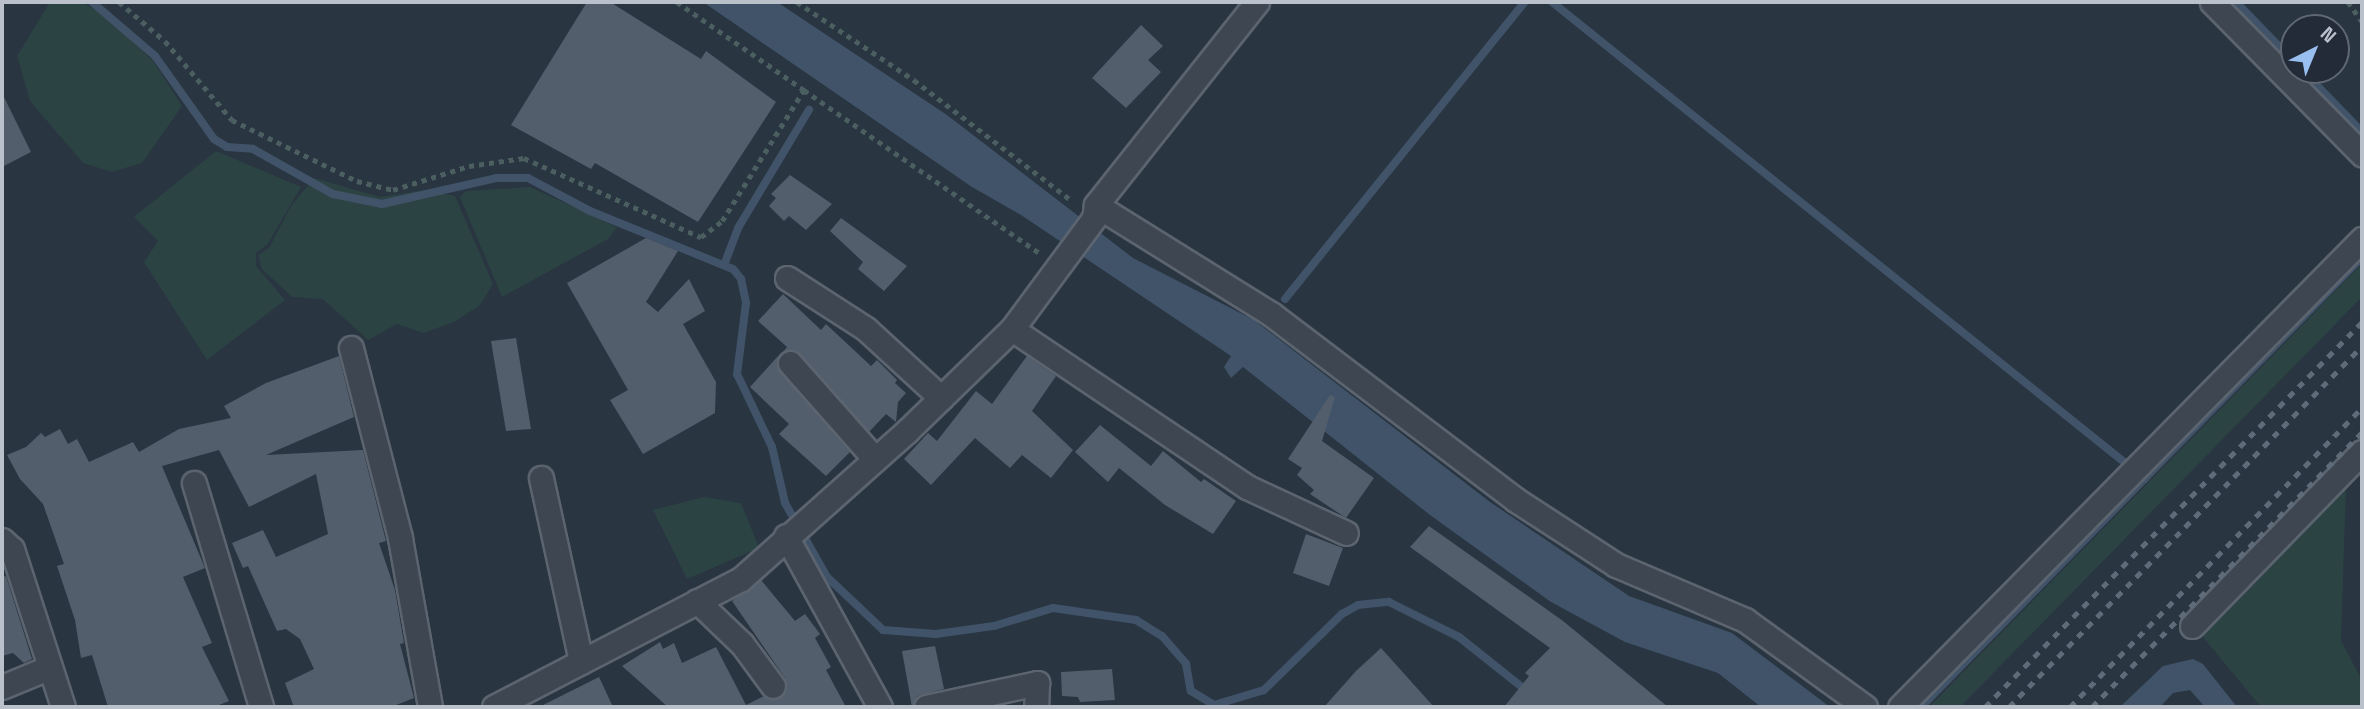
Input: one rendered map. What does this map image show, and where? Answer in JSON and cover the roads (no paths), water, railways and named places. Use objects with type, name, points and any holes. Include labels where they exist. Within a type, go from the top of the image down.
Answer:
[{"type":"street","points":[[506,705],[581,662],[741,579],[941,398],[1012,329],[1059,268],[1095,211],[1257,2]]},
{"type":"street","points":[[2212,2],[2362,155]]},
{"type":"street","points":[[1095,211],[1270,314],[1516,500],[1616,565],[1745,620],[1865,707]]},
{"type":"street","points":[[1900,707],[2362,239]]},
{"type":"street","points":[[787,278],[866,329],[941,398]]},
{"type":"street","points":[[1012,329],[1247,487],[1346,533]]},
{"type":"street","points":[[351,348],[400,538],[430,707]]},
{"type":"street","points":[[790,363],[875,459]]},
{"type":"street","points":[[2192,626],[2362,452]]},
{"type":"street","points":[[541,478],[581,662]]},
{"type":"street","points":[[194,483],[261,707]]},
{"type":"street","points":[[786,536],[880,707]]},
{"type":"street","points":[[2,540],[12,549],[10,563],[63,707]]},
{"type":"street","points":[[697,601],[742,643],[773,686]]},
{"type":"street","points":[[2,687],[50,667]]},
{"type":"street","points":[[926,707],[1037,684],[1036,707]]},
{"type":"water","points":[[703,2],[777,2],[947,115],[1133,258],[1254,320],[1490,502],[1629,596],[1732,633],[1830,707],[1761,707],[1718,673],[1625,642],[1551,602],[1430,515],[1243,367],[1231,378],[1224,367],[1231,356],[1021,215],[972,187]]},
{"type":"water","points":[[2193,659],[2203,664],[2237,707],[2205,707],[2190,690],[2173,693],[2160,707],[2120,707],[2163,666]]},
{"type":"waterway","points":[[92,2],[155,56],[214,139],[227,147],[253,149],[333,194],[382,204],[496,178],[528,178],[590,211],[733,269],[741,279],[746,303],[737,374],[772,447],[785,503],[827,577],[883,630],[936,634],[994,626],[1053,608],[1136,620],[1162,636],[1186,664],[1191,691],[1214,705],[1264,690],[1342,614],[1358,605],[1389,602],[1459,637],[1527,691]]},
{"type":"waterway","points":[[1285,299],[1525,2]]},
{"type":"waterway","points":[[1552,2],[2145,479]]},
{"type":"waterway","points":[[2236,2],[2280,48]]},
{"type":"waterway","points":[[2316,84],[2362,132]]},
{"type":"waterway","points":[[724,265],[738,228],[809,110]]},
{"type":"waterway","points":[[1921,707],[2362,257]]},
{"type":"railway","points":[[1985,707],[2362,322]]},
{"type":"railway","points":[[2009,707],[2362,346]]},
{"type":"railway","points":[[2070,707],[2362,408]]},
{"type":"railway","points":[[2092,707],[2362,432]]}]
